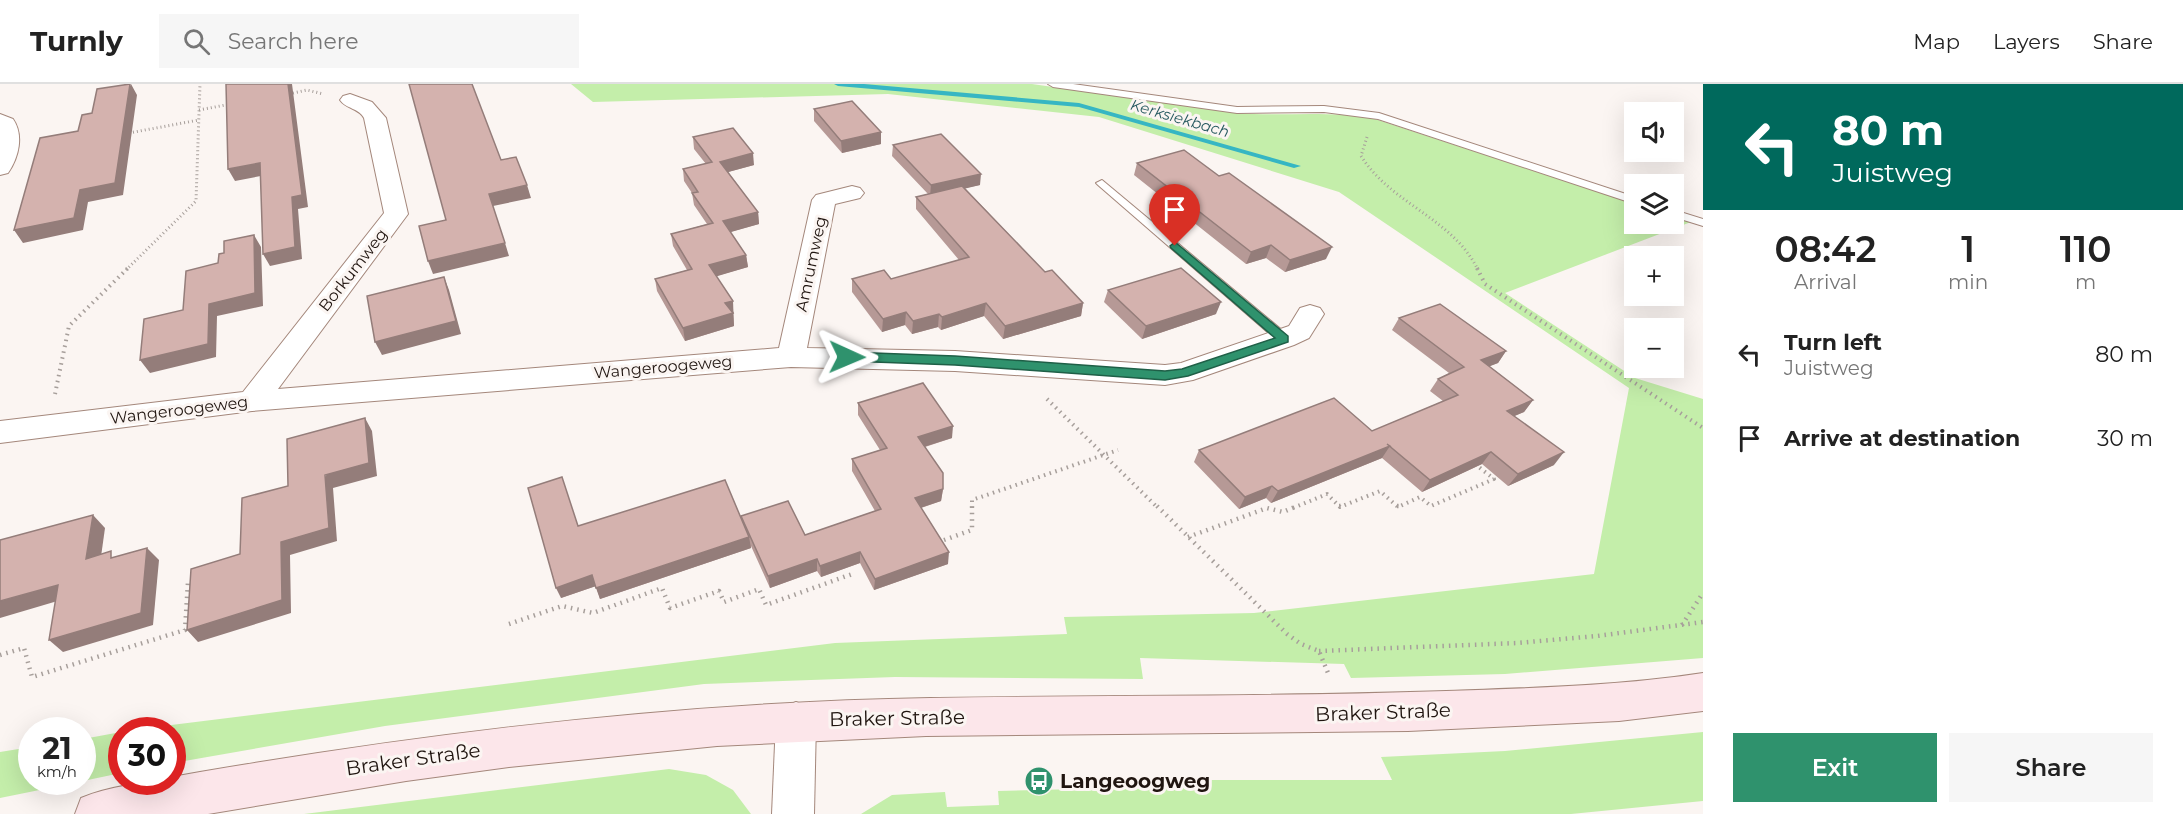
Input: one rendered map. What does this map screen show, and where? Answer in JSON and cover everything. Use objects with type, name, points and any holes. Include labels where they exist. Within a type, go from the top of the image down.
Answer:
[{"type":"main road","name":"Braker Straße","points":[[97,814],[282,778],[426,755],[668,730],[796,721],[1061,715],[1344,715],[1652,700],[1703,692]]},
{"type":"street","name":"Borkumweg","points":[[252,402],[396,214],[372,110],[350,100]]},
{"type":"street","points":[[0,120],[4,121],[9,129],[9,140],[0,168]]},
{"type":"street","name":"Amrumweg","points":[[791,357],[824,200],[852,193]]},
{"type":"street","name":"Wangeroogeweg","points":[[0,432],[252,402],[791,357],[888,357],[1165,375],[1183,373],[1284,339],[1299,332],[1310,314]]},
{"type":"street","points":[[793,814],[796,721]]},
{"type":"lane","points":[[1053,84],[1237,110],[1355,111],[1413,126],[1624,197]]},
{"type":"lane","points":[[1102,183],[1284,339]]},
{"type":"lane","points":[[1684,216],[1703,223]]},
{"type":"path","points":[[49,426],[69,326],[196,201],[200,84]]},
{"type":"path","points":[[285,94],[307,90],[350,100]]},
{"type":"path","points":[[199,110],[231,104]]},
{"type":"path","points":[[1355,111],[1364,120],[1367,138],[1362,146],[1361,156],[1367,168],[1379,182],[1399,198],[1458,239],[1474,259],[1485,284],[1703,428]]},
{"type":"path","points":[[119,135],[199,120]]},
{"type":"path","points":[[1012,365],[1287,634],[1300,644],[1319,651],[1516,643],[1703,622]]},
{"type":"path","points":[[944,540],[972,530],[972,500],[1118,450]]},
{"type":"path","points":[[1188,537],[1268,508],[1283,512],[1327,494],[1340,507],[1380,491],[1398,507],[1420,497],[1431,506],[1494,479],[1470,460]]},
{"type":"path","points":[[509,624],[562,606],[593,613],[662,588],[670,608],[719,591],[724,602],[759,590],[766,605],[855,573]]},
{"type":"path","points":[[0,656],[24,648],[32,677],[185,630],[188,582]]},
{"type":"path","points":[[1682,625],[1703,593]]},
{"type":"path","points":[[1319,651],[1328,673]]},
{"type":"green space","points":[[571,84],[1032,84],[1236,113],[1323,114],[1375,119],[1624,200],[1624,234],[1660,234],[1505,293],[1624,371],[1624,378],[1635,378],[1703,399],[1703,658],[1505,674],[1351,678],[1344,664],[1140,658],[1143,679],[895,677],[704,684],[385,726],[186,761],[186,723],[835,643],[1067,634],[1064,617],[1254,613],[1594,574],[1629,388],[1339,192],[1099,117],[888,94],[593,102]]},
{"type":"green space","points":[[1703,732],[1703,801],[1571,814],[861,814],[892,795],[945,792],[947,807],[999,805],[998,791],[1119,788],[1193,780],[1392,780],[1381,757],[1505,751]]},
{"type":"green space","points":[[108,734],[108,776],[96,778],[96,737]]},
{"type":"green space","points":[[18,749],[18,794],[0,798],[0,752]]},
{"type":"green space","points":[[669,769],[706,775],[733,790],[751,814],[304,814]]},
{"type":"building","points":[[130,84],[115,183],[80,190],[74,218],[14,230],[40,138],[78,131],[82,115],[92,113],[97,89]]},
{"type":"building","points":[[226,84],[288,84],[302,195],[292,197],[295,247],[263,254],[260,163],[228,169]]},
{"type":"building","points":[[409,84],[472,84],[501,160],[516,157],[527,185],[489,194],[505,243],[428,261],[419,226],[446,220]]},
{"type":"building","points":[[852,101],[881,132],[841,141],[814,109]]},
{"type":"building","points":[[733,128],[753,153],[720,162],[758,212],[723,221],[746,255],[709,265],[733,301],[725,303],[733,313],[683,328],[655,279],[692,269],[671,234],[713,223],[692,193],[698,192],[683,169],[712,162],[693,137]]},
{"type":"building","points":[[941,134],[981,174],[931,185],[893,145]]},
{"type":"building","points":[[1184,150],[1219,176],[1229,173],[1332,247],[1290,260],[1271,245],[1251,252],[1137,163]]},
{"type":"building","points":[[962,186],[1045,272],[1052,270],[1083,303],[1005,326],[986,303],[942,317],[939,314],[913,321],[906,312],[883,319],[852,279],[884,270],[891,279],[969,257],[916,197]]},
{"type":"building","points":[[254,235],[255,293],[209,304],[208,344],[140,360],[144,319],[183,310],[186,271],[218,263],[219,254],[224,253],[224,241]]},
{"type":"building","points":[[1181,268],[1221,302],[1146,326],[1108,290]]},
{"type":"building","points":[[444,277],[456,321],[375,342],[367,296]]},
{"type":"building","points":[[1440,304],[1506,351],[1481,360],[1533,400],[1507,411],[1564,452],[1518,474],[1491,452],[1430,480],[1390,446],[1278,491],[1272,486],[1245,497],[1199,450],[1334,398],[1372,431],[1458,395],[1438,379],[1464,367],[1399,318]]},
{"type":"building","points":[[923,383],[953,426],[918,437],[943,473],[943,489],[915,498],[949,552],[875,579],[860,552],[820,566],[817,559],[768,576],[741,516],[788,501],[805,535],[881,509],[852,459],[887,448],[858,403]]},
{"type":"building","points":[[365,418],[369,463],[325,475],[329,528],[281,542],[282,600],[187,630],[191,569],[240,554],[242,498],[288,486],[287,439]]},
{"type":"building","points":[[562,477],[578,526],[725,480],[749,537],[596,588],[592,575],[556,588],[528,488]]},
{"type":"building","points":[[93,515],[86,559],[111,551],[111,558],[147,548],[141,613],[49,640],[58,585],[0,601],[0,540]]},
{"type":"waterway","name":"Kerksiekbach","points":[[838,84],[1079,105],[1297,166]]},
{"type":"place","name":"Langeoogweg","points":[[1039,781]]},
{"type":"route","points":[[847,357],[955,360],[1165,375],[1183,373],[1284,339],[1175,246]]}]
